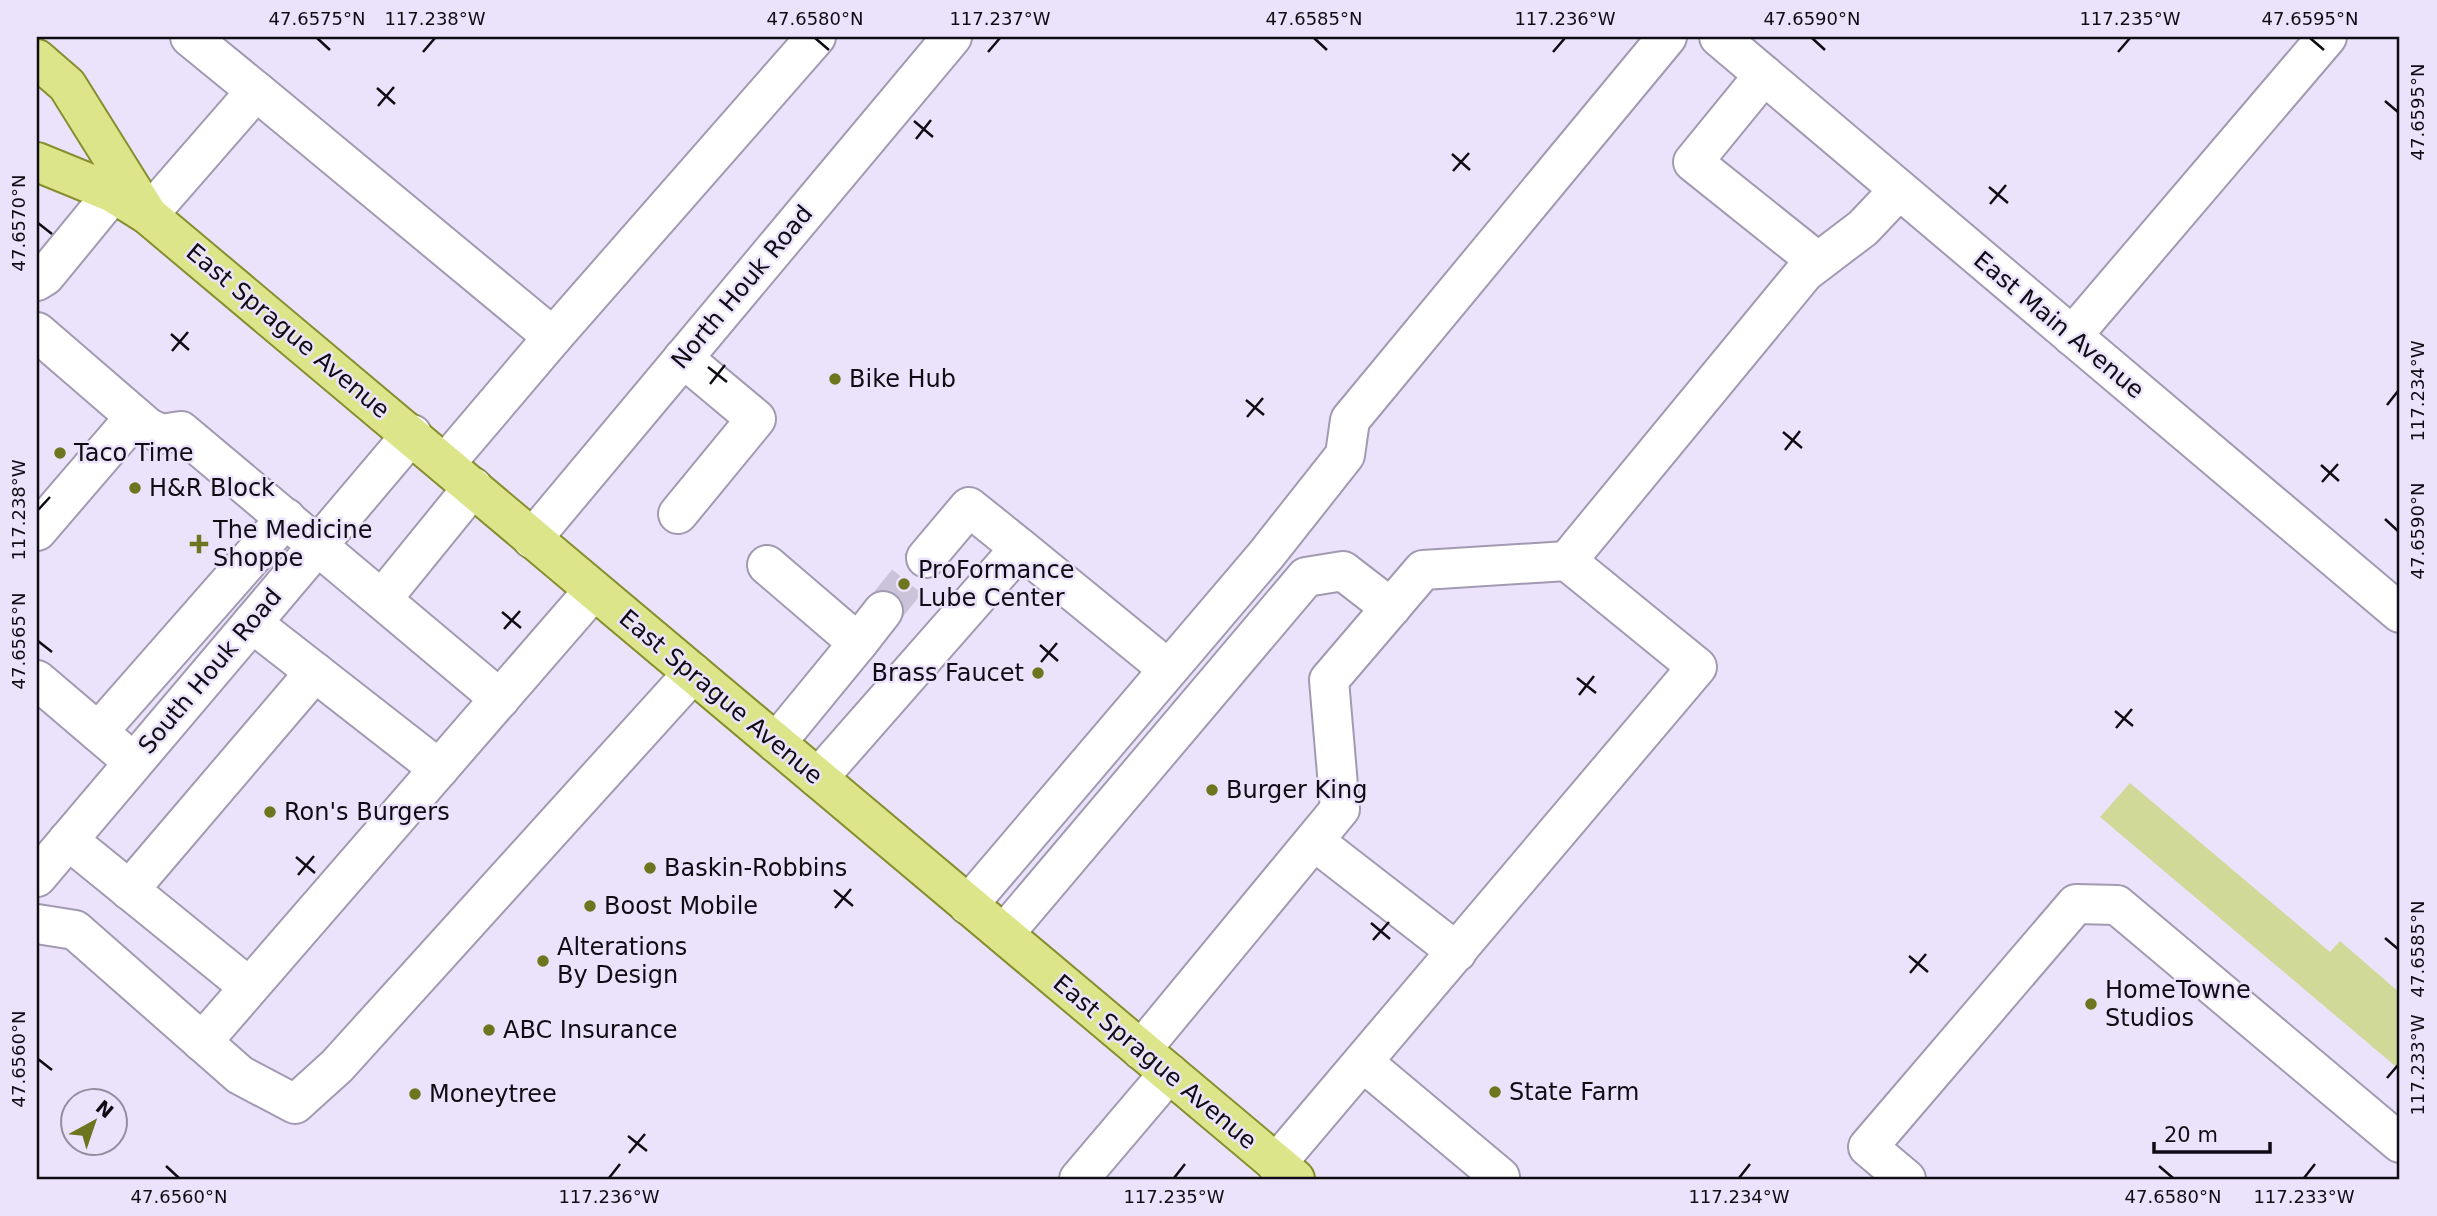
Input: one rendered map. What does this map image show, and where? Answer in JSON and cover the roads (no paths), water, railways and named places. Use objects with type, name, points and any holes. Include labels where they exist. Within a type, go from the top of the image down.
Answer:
[{"type":"main road","name":"East Sprague Avenue","points":[[37,60],[67,85],[148,215]]},
{"type":"main road","name":"East Sprague Avenue","points":[[37,162],[113,193],[148,215],[412,434],[532,539],[1286,1172]]},
{"type":"street","points":[[190,37],[553,337]]},
{"type":"street","points":[[382,598],[459,476],[553,337],[816,37]]},
{"type":"street","name":"North Houk Road","points":[[532,539],[952,37]]},
{"type":"street","points":[[968,905],[1266,555],[1345,455],[1350,420],[1667,37]]},
{"type":"street","name":"East Main Avenue","points":[[1719,37],[2400,613]]},
{"type":"street","points":[[2072,336],[2327,37]]},
{"type":"street","points":[[1763,75],[1693,162],[1818,262]]},
{"type":"street","points":[[148,215],[256,90]]},
{"type":"street","points":[[1567,561],[1805,272],[1863,228],[1899,190]]},
{"type":"street","points":[[37,281],[45,276],[113,193]]},
{"type":"street","points":[[37,332],[155,433],[181,431],[500,699]]},
{"type":"street","points":[[678,513],[756,419],[683,358]]},
{"type":"street","points":[[37,531],[135,417]]},
{"type":"street","name":"South Houk Road","points":[[37,877],[412,434]]},
{"type":"street","points":[[926,558],[970,507],[1168,669]]},
{"type":"street","points":[[98,732],[286,518]]},
{"type":"street","points":[[818,779],[1020,548]]},
{"type":"street","points":[[1079,1179],[1155,1061],[1340,809],[1329,680],[1423,570],[1567,561],[1698,667],[1364,1063],[1286,1172]]},
{"type":"street","points":[[767,565],[858,643]]},
{"type":"street","points":[[1004,934],[1306,577],[1343,571],[1391,608]]},
{"type":"street","points":[[202,1042],[594,590]]},
{"type":"street","points":[[776,743],[883,611]]},
{"type":"street","points":[[252,623],[439,769]]},
{"type":"street","points":[[130,890],[315,672]]},
{"type":"street","points":[[37,924],[75,930],[240,1075],[295,1104],[337,1066],[693,673]]},
{"type":"street","points":[[37,680],[133,762]]},
{"type":"street","points":[[68,840],[249,987]]},
{"type":"street","points":[[1314,841],[1457,952]]},
{"type":"street","points":[[1906,1179],[1868,1147],[2076,904],[2117,905],[2400,1143]]},
{"type":"street","points":[[1364,1063],[1500,1177],[1499,1179]]},
{"type":"tunnel","points":[[883,611],[926,558]]},
{"type":"place","name":"Bike Hub","points":[[835,379]]},
{"type":"place","name":"Taco Time","points":[[60,453]]},
{"type":"place","name":"H&R Block","points":[[135,488]]},
{"type":"place","name":"The Medicine Shoppe","points":[[199,544]]},
{"type":"place","name":"ProFormance Lube Center","points":[[904,584]]},
{"type":"place","name":"Brass Faucet","points":[[1038,673]]},
{"type":"place","name":"Burger King","points":[[1212,790]]},
{"type":"place","name":"Ron's Burgers","points":[[270,812]]},
{"type":"place","name":"Baskin-Robbins","points":[[650,868]]},
{"type":"place","name":"Boost Mobile","points":[[590,906]]},
{"type":"place","name":"Alterations By Design","points":[[543,961]]},
{"type":"place","name":"HomeTowne Studios","points":[[2091,1004]]},
{"type":"place","name":"ABC Insurance","points":[[489,1030]]},
{"type":"place","name":"State Farm","points":[[1495,1092]]},
{"type":"place","name":"Moneytree","points":[[415,1094]]}]
